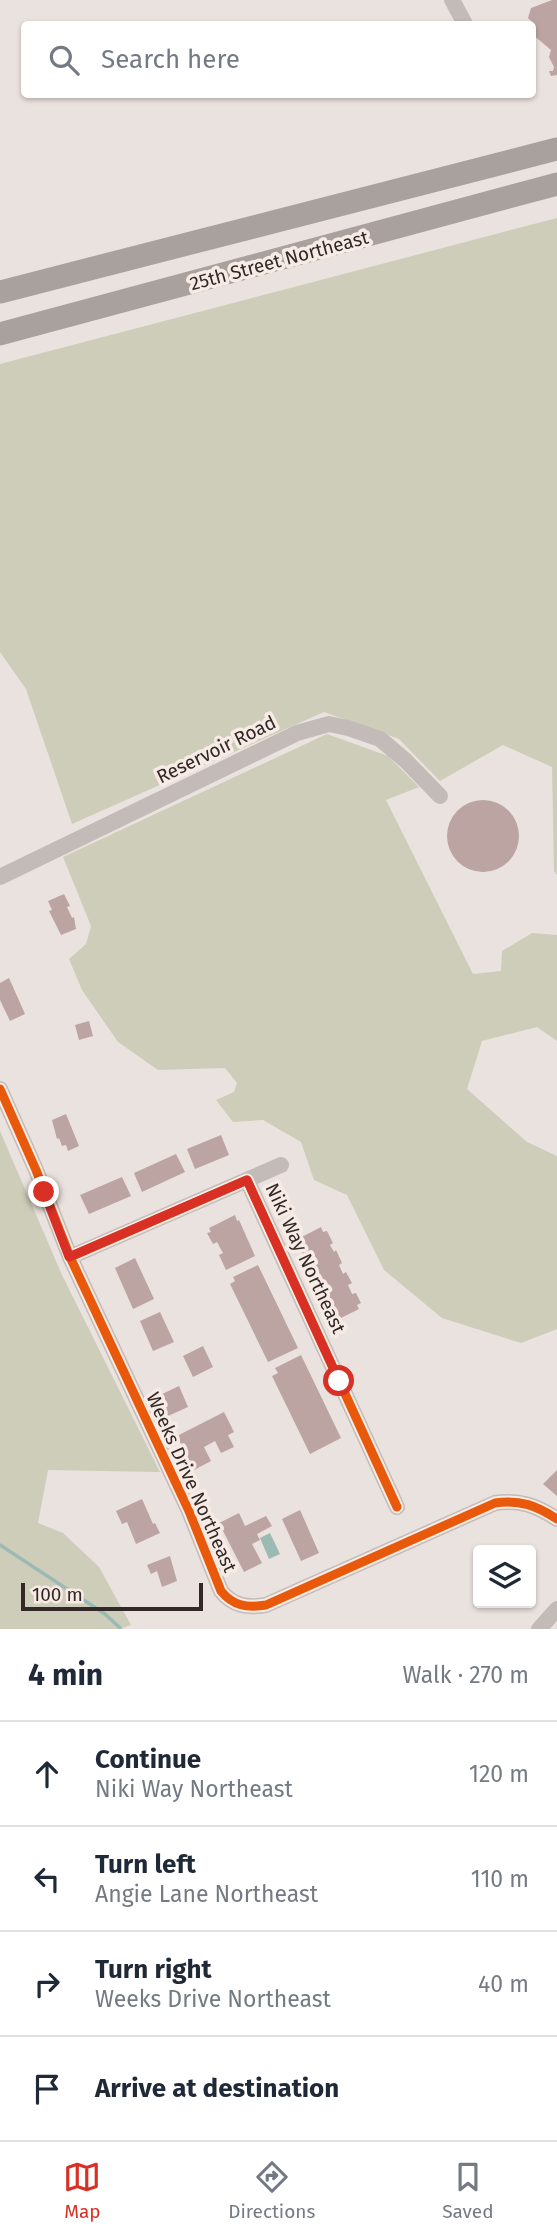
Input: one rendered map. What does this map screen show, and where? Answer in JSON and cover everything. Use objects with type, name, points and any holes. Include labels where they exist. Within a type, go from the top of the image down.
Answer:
[{"type":"highway","name":"25th Street Northeast","points":[[0,292],[557,149]]},
{"type":"highway","name":"25th Street Northeast","points":[[0,334],[557,184]]},
{"type":"street","points":[[452,0],[463,21]]},
{"type":"street","name":"Reservoir Road","points":[[0,877],[298,733],[329,724],[380,739],[440,796]]},
{"type":"street","name":"Weeks Drive Northeast","points":[[0,1089],[36,1170],[69,1257],[189,1511],[221,1591],[227,1599],[250,1607],[283,1599],[495,1503],[520,1501],[557,1519]]},
{"type":"street","points":[[69,1257],[281,1165]]},
{"type":"street","name":"Niki Way Northeast","points":[[247,1180],[397,1507]]},
{"type":"street","points":[[539,1629],[557,1609]]},
{"type":"green space","points":[[557,218],[557,875],[554,871],[552,767],[503,745],[440,781],[399,739],[324,712],[72,824],[26,689],[0,652],[0,364]]},
{"type":"green space","points":[[327,734],[388,756],[419,787],[386,800],[473,974],[501,971],[502,951],[532,933],[557,935],[557,1041],[537,1027],[482,1041],[467,1089],[527,1142],[557,1156],[557,1329],[521,1343],[442,1318],[384,1270],[347,1195],[314,1180],[301,1142],[263,1120],[233,1122],[216,1100],[234,1092],[237,1083],[225,1068],[158,1070],[118,1042],[82,990],[69,959],[86,944],[91,926],[63,857]]},
{"type":"green space","points":[[0,1131],[62,1275],[160,1472],[48,1470],[38,1523],[63,1533],[99,1567],[131,1625],[121,1629],[0,1629]]},
{"type":"water","points":[[270,1533],[280,1554],[269,1559],[260,1538]]},
{"type":"building","points":[[557,0],[557,75],[551,76],[549,71],[553,71],[554,67],[549,57],[551,50],[536,37],[536,21],[528,18],[531,8]]},
{"type":"building","points":[[476,800],[490,800],[509,810],[519,829],[519,843],[509,862],[490,872],[476,872],[457,862],[447,843],[447,829],[457,810]]},
{"type":"building","points":[[64,894],[76,929],[61,935],[49,911],[52,910],[48,901]]},
{"type":"building","points":[[9,978],[25,1014],[10,1021],[0,1000],[0,983]]},
{"type":"building","points":[[89,1021],[93,1036],[79,1040],[75,1025]]},
{"type":"building","points":[[66,1114],[79,1146],[68,1151],[66,1145],[62,1146],[59,1138],[57,1139],[52,1120]]},
{"type":"building","points":[[221,1135],[229,1155],[195,1169],[187,1149]]},
{"type":"building","points":[[176,1154],[185,1172],[142,1192],[134,1173]]},
{"type":"building","points":[[122,1177],[131,1196],[89,1214],[80,1195]]},
{"type":"building","points":[[235,1215],[255,1256],[226,1270],[219,1255],[223,1253],[217,1242],[213,1244],[207,1233],[211,1232],[209,1228]]},
{"type":"building","points":[[321,1227],[323,1232],[327,1231],[333,1243],[330,1245],[334,1252],[336,1250],[342,1263],[339,1265],[343,1274],[346,1272],[352,1283],[348,1285],[352,1294],[356,1293],[361,1303],[357,1305],[359,1309],[335,1321],[296,1240]]},
{"type":"building","points":[[135,1258],[154,1299],[133,1309],[115,1268]]},
{"type":"building","points":[[258,1265],[298,1348],[268,1362],[230,1284],[235,1281],[233,1277]]},
{"type":"building","points":[[160,1312],[174,1342],[153,1351],[140,1321]]},
{"type":"building","points":[[203,1346],[213,1367],[193,1377],[183,1356]]},
{"type":"building","points":[[301,1355],[341,1438],[310,1454],[272,1376],[278,1373],[275,1368]]},
{"type":"building","points":[[179,1386],[188,1407],[168,1416],[158,1396]]},
{"type":"building","points":[[224,1412],[234,1432],[228,1435],[234,1447],[221,1453],[215,1441],[204,1447],[211,1461],[194,1470],[177,1436]]},
{"type":"building","points":[[557,1470],[557,1496],[543,1484]]},
{"type":"building","points":[[142,1499],[160,1533],[136,1544],[127,1522],[122,1524],[116,1511]]},
{"type":"building","points":[[300,1510],[319,1553],[301,1561],[282,1519]]},
{"type":"building","points":[[239,1513],[245,1526],[266,1516],[272,1526],[257,1534],[260,1540],[252,1544],[262,1563],[244,1572],[219,1523]]},
{"type":"building","points":[[170,1556],[177,1581],[162,1587],[157,1571],[151,1574],[147,1565]]},
{"type":"waterway","points":[[0,1545],[105,1614],[120,1628]]},
{"type":"cycle path","points":[[0,1089],[70,1257],[189,1511],[221,1591],[230,1600],[247,1606],[266,1605],[495,1503],[528,1505],[557,1519]]},
{"type":"cycle path","points":[[70,1257],[247,1180],[397,1507]]},
{"type":"route","points":[[44,1192],[69,1257],[247,1180],[339,1381]]}]
